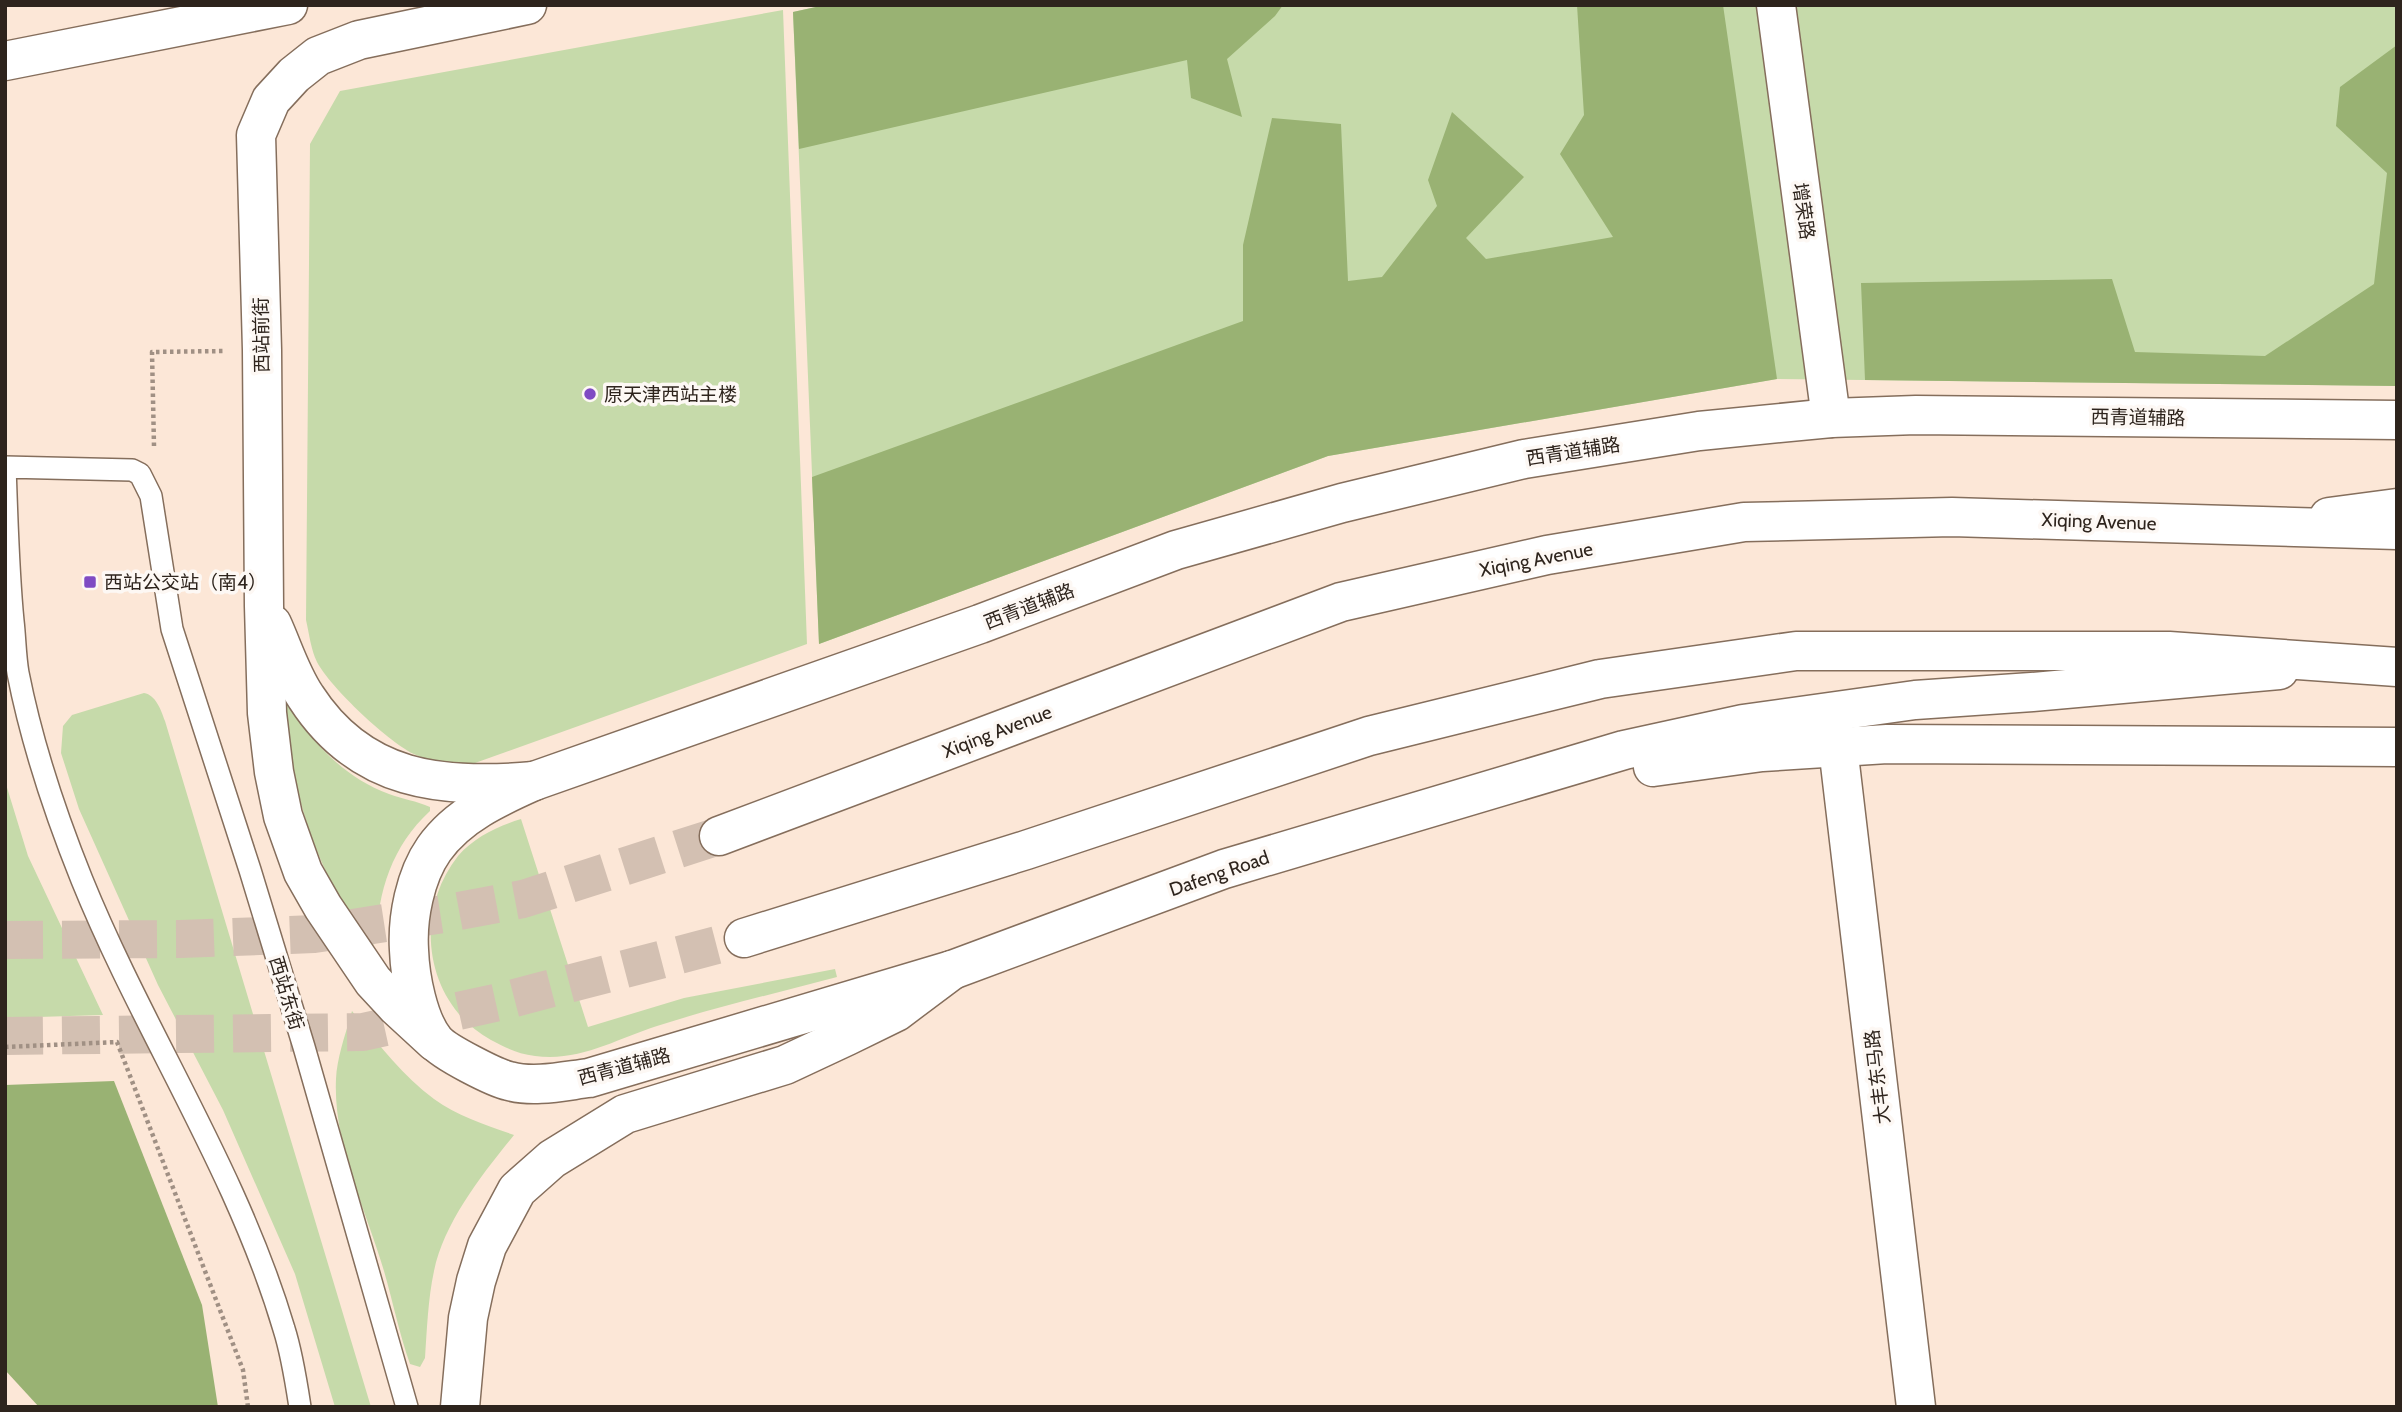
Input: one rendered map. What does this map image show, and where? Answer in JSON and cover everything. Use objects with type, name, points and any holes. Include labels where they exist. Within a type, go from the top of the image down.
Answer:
[{"type":"main road","points":[[5,61],[288,5]]},
{"type":"main road","name":"西站前街","points":[[435,1042],[373,981],[329,917],[303,872],[283,816],[274,772],[267,713],[256,135],[271,100],[293,75],[318,56],[359,40],[527,5]]},
{"type":"main road","name":"增荣路","points":[[1776,5],[1831,418]]},
{"type":"main road","name":"西青道辅路","points":[[953,970],[589,1079],[550,1083],[510,1082],[481,1069],[435,1042],[417,1002],[409,965],[408,938],[418,883],[434,849],[460,823],[492,800],[534,781],[967,629],[1176,550],[1304,514],[1524,459],[1699,431],[1831,418],[1916,415],[2397,420]]},
{"type":"main road","points":[[2267,526],[2397,508]]},
{"type":"main road","name":"Xiqing Avenue","points":[[719,836],[1341,602],[1547,555],[1744,522],[1952,517],[2397,530]]},
{"type":"main road","points":[[264,606],[306,697],[342,741],[397,772],[458,784],[490,785],[534,781]]},
{"type":"main road","points":[[744,938],[1026,850],[1370,736],[1600,679],[1796,651],[2169,651],[2397,667]]},
{"type":"main road","points":[[1491,790],[1624,750],[1743,724],[1915,700],[2337,664]]},
{"type":"main road","points":[[1491,790],[1762,752],[1886,744],[2397,747]]},
{"type":"main road","name":"大丰东马路","points":[[1838,747],[1916,1407]]},
{"type":"main road","name":"Dafeng Road","points":[[953,970],[1224,869],[1491,790]]},
{"type":"main road","points":[[460,1407],[468,1318],[476,1281],[487,1247],[517,1190],[526,1182],[552,1159],[625,1114],[785,1065],[896,1012],[953,970]]},
{"type":"lane","name":"西站东街","points":[[6,507],[5,467],[132,470],[140,474],[151,496],[172,629],[304,1048],[407,1407]]},
{"type":"lane","points":[[6,507],[12,671],[55,808],[83,883],[227,1179],[264,1268],[285,1331],[300,1407]]},
{"type":"path","points":[[154,448],[152,352],[262,350]]},
{"type":"path","points":[[5,1047],[117,1042],[243,1370],[248,1407]]},
{"type":"green space","points":[[825,5],[2397,5],[2397,386],[1777,379],[1328,456],[819,644],[793,12]]},
{"type":"green space","points":[[825,5],[1283,5],[1275,16],[1227,59],[1242,117],[1191,98],[1187,60],[799,149],[793,12]]},
{"type":"green space","points":[[1577,5],[1723,5],[1777,379],[1328,456],[819,644],[812,477],[1243,321],[1243,245],[1272,118],[1341,124],[1348,281],[1382,277],[1437,206],[1428,180],[1452,112],[1524,177],[1466,238],[1486,259],[1613,237],[1560,154],[1584,115]]},
{"type":"green space","points":[[783,10],[807,644],[475,763],[452,763],[416,755],[391,739],[334,686],[317,662],[306,620],[310,144],[340,91]]},
{"type":"green space","points":[[2397,45],[2397,386],[1865,380],[1861,283],[2112,279],[2135,352],[2265,356],[2374,284],[2387,173],[2336,126],[2340,87]]},
{"type":"green space","points":[[144,693],[155,700],[165,721],[371,1407],[335,1407],[295,1274],[223,1110],[158,985],[79,809],[61,753],[63,726],[72,715]]},
{"type":"green space","points":[[284,697],[316,742],[342,767],[389,794],[430,807],[430,811],[406,839],[390,870],[380,905],[376,942],[373,945],[367,945],[340,901],[307,823],[289,748]]},
{"type":"green space","points":[[5,781],[28,856],[103,1015],[5,1018]]},
{"type":"green space","points":[[521,819],[588,1027],[684,998],[835,969],[837,977],[679,1019],[583,1053],[535,1056],[502,1046],[469,1024],[452,1004],[439,981],[432,956],[431,930],[434,904],[444,879],[458,856],[471,843],[487,833]]},
{"type":"green space","points":[[352,1011],[380,1047],[422,1090],[463,1115],[514,1135],[466,1199],[446,1234],[434,1271],[425,1358],[420,1367],[410,1364],[384,1271],[352,1176],[340,1128],[336,1079]]},
{"type":"green space","points":[[114,1081],[202,1305],[218,1407],[39,1407],[5,1370],[5,1085]]},
{"type":"tunnel","points":[[5,940],[180,939],[314,934],[523,899],[719,836]]},
{"type":"tunnel","points":[[5,1036],[363,1032],[499,1002],[744,938]]},
{"type":"place","name":"原天津西站主楼","points":[[590,394]]},
{"type":"place","name":"西站公交站（南4）","points":[[90,582]]}]
